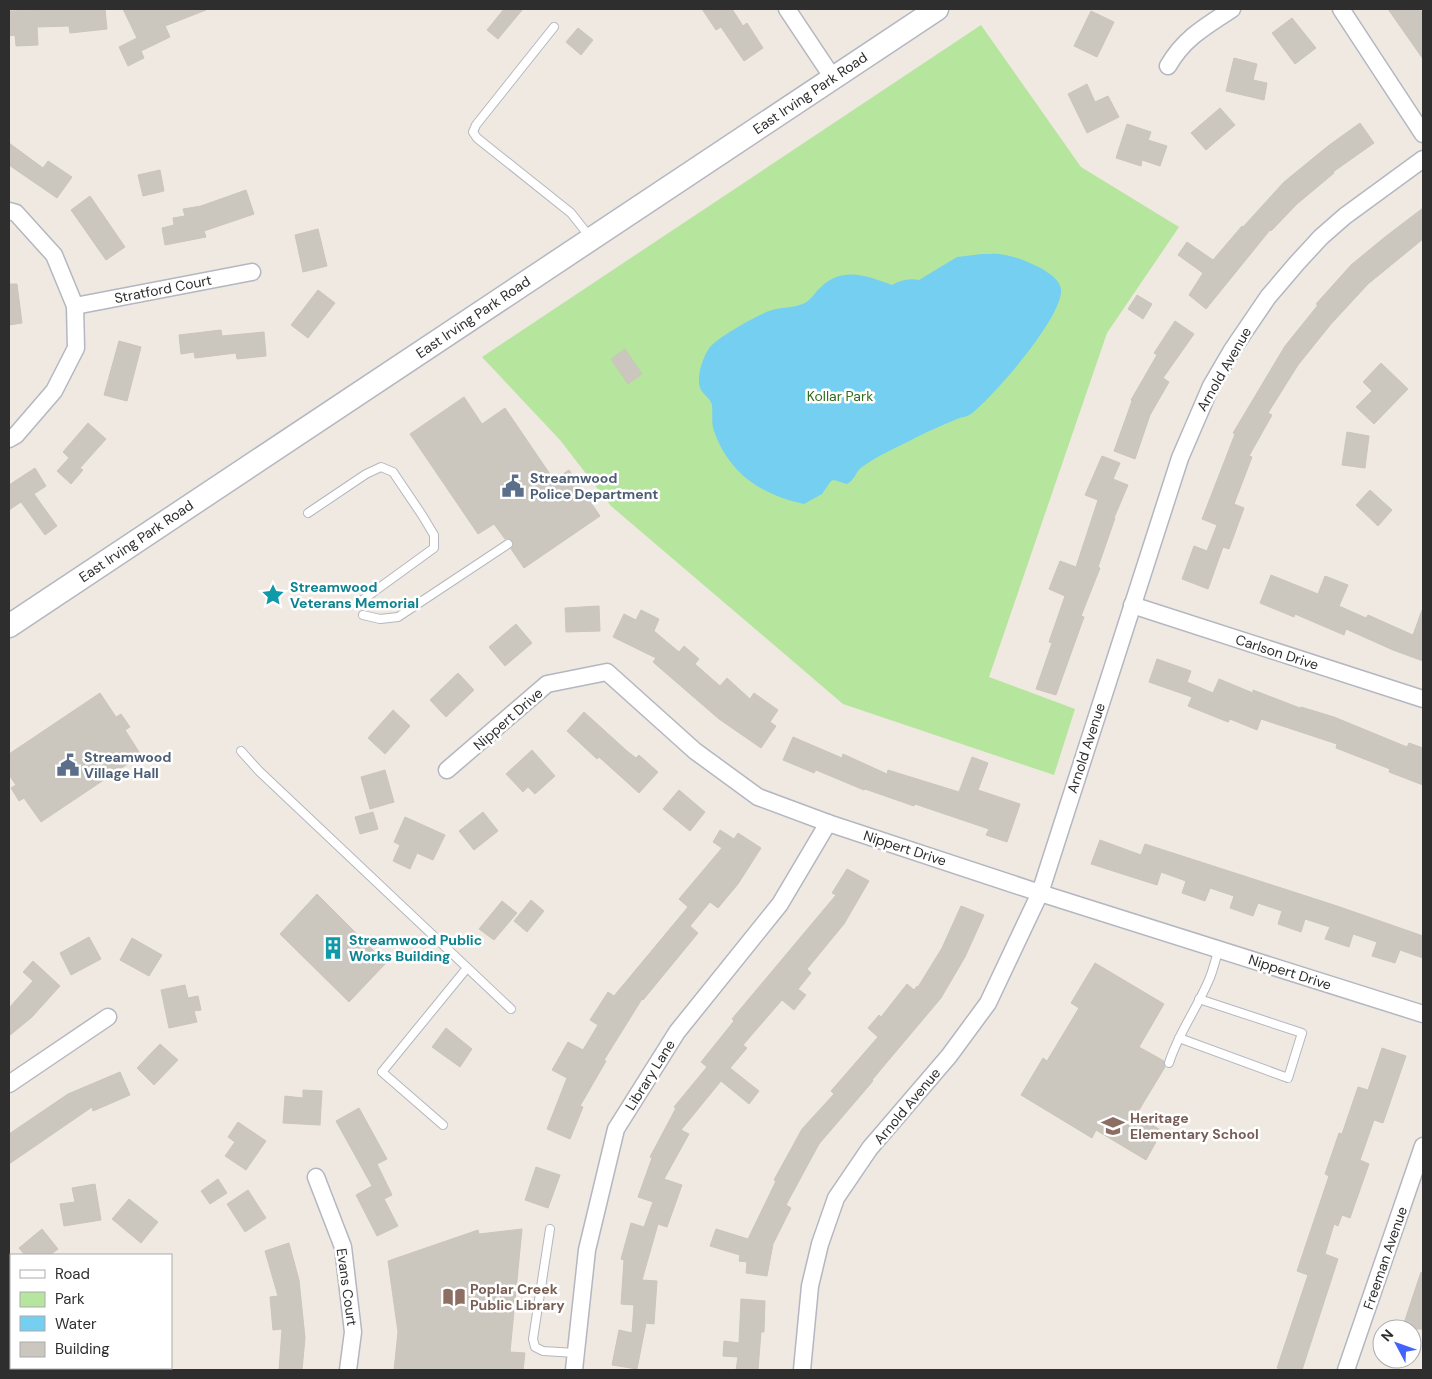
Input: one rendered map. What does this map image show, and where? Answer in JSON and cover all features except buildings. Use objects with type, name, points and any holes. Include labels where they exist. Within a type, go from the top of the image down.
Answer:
[{"type":"main road","name":"East Irving Park Road","points":[[9,626],[938,9]]},
{"type":"street","points":[[787,9],[833,78]]},
{"type":"street","points":[[1168,66],[1176,52],[1186,42],[1232,9]]},
{"type":"street","points":[[1341,9],[1423,134]]},
{"type":"street","name":"Arnold Avenue","points":[[802,1370],[810,1286],[820,1244],[836,1198],[870,1148],[949,1056],[988,1003],[1040,893],[1180,458],[1211,386],[1232,350],[1268,297],[1321,237],[1345,216],[1423,159]]},
{"type":"street","points":[[9,212],[16,213],[54,256],[75,306],[76,348],[54,391],[9,440]]},
{"type":"street","name":"Stratford Court","points":[[75,306],[252,272]]},
{"type":"street","name":"Carlson Drive","points":[[1132,606],[1423,699]]},
{"type":"street","name":"Nippert Drive","points":[[447,770],[547,684],[607,672],[695,751],[758,797],[828,824],[1423,1014]]},
{"type":"street","name":"Library Lane","points":[[574,1370],[587,1250],[616,1129],[677,1032],[780,904],[828,824]]},
{"type":"street","points":[[9,1084],[108,1017]]},
{"type":"street","name":"Freeman Avenue","points":[[1346,1370],[1423,1146]]},
{"type":"street","name":"Evans Court","points":[[316,1177],[343,1247],[353,1332],[348,1370]]},
{"type":"lane","points":[[554,27],[476,125],[473,132],[477,138],[571,213],[592,238]]},
{"type":"lane","points":[[308,513],[366,474],[380,467],[393,472],[422,515],[434,535],[434,548],[361,601]]},
{"type":"lane","points":[[363,615],[380,619],[398,617],[508,544]]},
{"type":"lane","points":[[241,751],[259,772],[511,1009]]},
{"type":"lane","points":[[1169,1063],[1173,1049],[1208,982],[1219,949]]},
{"type":"lane","points":[[443,1125],[382,1072],[467,968]]},
{"type":"lane","points":[[1179,1038],[1288,1078],[1302,1033],[1199,999]]},
{"type":"lane","points":[[550,1229],[533,1339],[535,1347],[543,1351],[576,1353]]},
{"type":"green space","name":"Kollar Park","points":[[981,25],[1081,167],[1179,227],[1107,333],[989,677],[1075,709],[1054,775],[843,704],[611,506],[560,440],[482,357]]},
{"type":"water","points":[[1002,254],[1038,266],[1059,283],[1061,289],[1059,301],[1040,336],[995,391],[971,414],[925,433],[874,459],[860,469],[847,484],[834,480],[831,481],[822,494],[804,504],[774,495],[761,488],[748,480],[728,459],[720,446],[713,428],[712,405],[699,385],[702,362],[707,351],[714,343],[739,326],[766,312],[805,303],[821,287],[838,277],[847,275],[864,276],[892,285],[905,280],[919,280],[957,257]]},
{"type":"place","name":"Streamwood Police Department","points":[[513,486]]},
{"type":"place","name":"Streamwood Veterans Memorial","points":[[273,595]]},
{"type":"place","name":"Streamwood Village Hall","points":[[68,765]]},
{"type":"place","name":"Streamwood Public Works Building","points":[[333,948]]},
{"type":"place","name":"Heritage Elementary School","points":[[1113,1126]]},
{"type":"place","name":"Poplar Creek Public Library","points":[[454,1297]]}]
